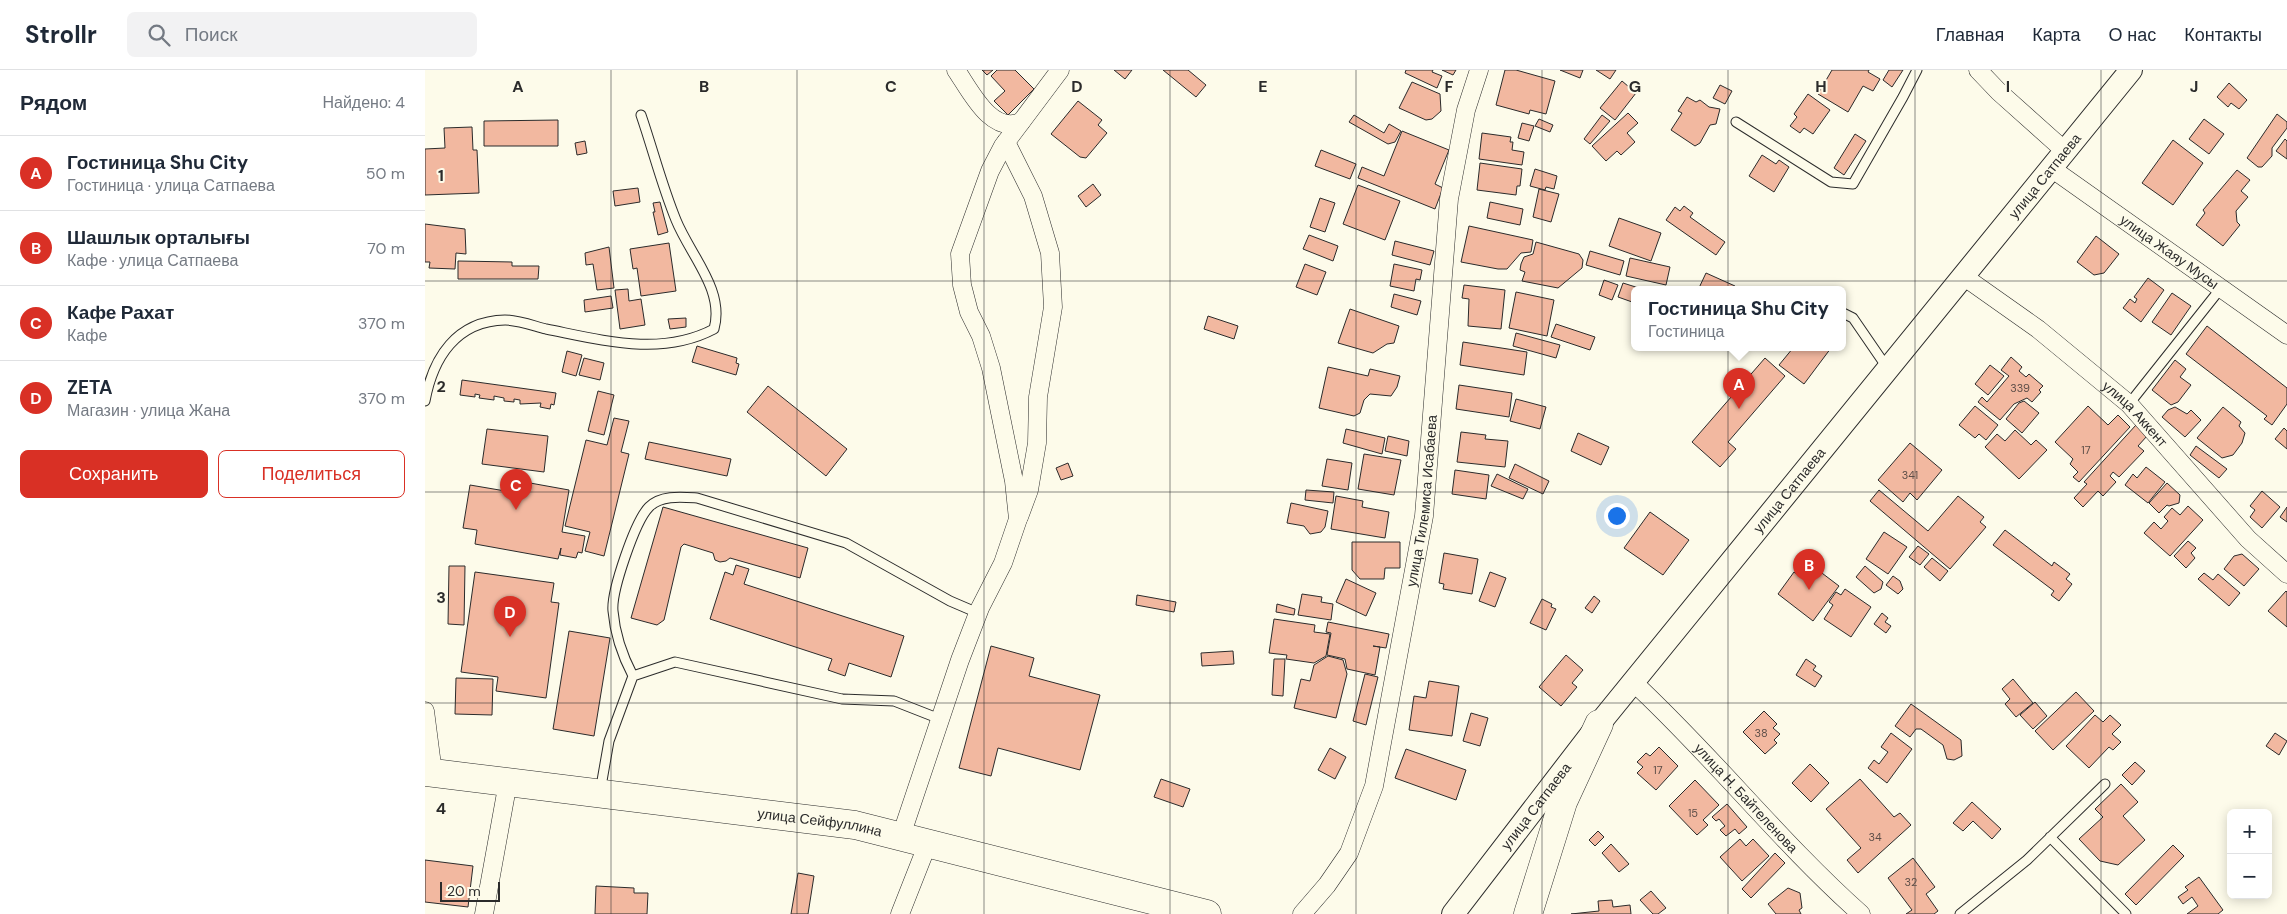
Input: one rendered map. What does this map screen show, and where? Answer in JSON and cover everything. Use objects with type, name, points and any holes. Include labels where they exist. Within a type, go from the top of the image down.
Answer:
[{"type":"main road","points":[[1528,914],[1563,802],[1599,724]]},
{"type":"main road","name":"улица Сейфуллина","points":[[429,773],[855,825],[1207,914]]},
{"type":"street","points":[[956,70],[984,109],[999,124],[1012,126],[1021,122]]},
{"type":"street","points":[[1018,519],[1014,482],[991,368],[981,336],[969,312],[962,285],[961,254],[990,171],[1006,142],[1059,70]]},
{"type":"street","name":"улица Тилемиса Исабаева","points":[[1303,914],[1327,886],[1349,853],[1375,786],[1424,516],[1449,199],[1466,110],[1479,70]]},
{"type":"street","name":"улица Жаяу Мусы","points":[[1978,70],[2058,159],[2221,288],[2287,335]]},
{"type":"street","name":"улица Сатпаева","points":[[1453,914],[1599,724],[2131,70]]},
{"type":"street","points":[[901,836],[978,613],[1003,563],[1029,490],[1037,443],[1038,397],[1053,307],[1050,253],[1033,196],[1006,142]]},
{"type":"street","name":"улица Аккент","points":[[1963,276],[2038,329],[2129,404],[2248,539],[2287,574]]},
{"type":"street","name":"улица Н. Байтеленова","points":[[1633,682],[1670,716],[1825,882],[1861,914]]},
{"type":"street","points":[[425,711],[429,773]]},
{"type":"street","points":[[485,914],[507,782]]},
{"type":"street","points":[[900,914],[929,843]]},
{"type":"lane","points":[[1736,122],[1831,182],[1853,184],[1917,70]]},
{"type":"lane","points":[[425,401],[429,378],[447,345],[471,327],[505,320],[612,342],[640,345],[663,344],[696,338],[714,329],[718,315],[713,292],[676,221],[641,115]]},
{"type":"lane","points":[[2129,404],[2221,288]]},
{"type":"lane","points":[[1846,314],[1853,318],[1888,369]]},
{"type":"lane","points":[[600,793],[609,741],[633,676],[619,650],[612,608],[629,541],[649,506],[671,497],[697,498],[846,543],[943,597],[978,613]]},
{"type":"lane","points":[[633,676],[675,662],[842,699],[894,702],[940,720]]},
{"type":"lane","points":[[1960,914],[2027,860],[2105,784]]},
{"type":"lane","points":[[2051,837],[2126,914]]},
{"type":"building","points":[[982,70],[993,70],[987,75]]},
{"type":"building","points":[[997,70],[1015,70],[1034,89],[1008,115],[994,101],[1005,91],[991,76]]},
{"type":"building","points":[[1114,70],[1132,70],[1125,79]]},
{"type":"building","points":[[1163,70],[1188,70],[1206,85],[1196,97]]},
{"type":"building","points":[[1406,70],[1433,70],[1432,72],[1442,76],[1437,88],[1405,73]]},
{"type":"building","points":[[1442,70],[1456,70],[1453,75]]},
{"type":"building","points":[[1505,70],[1516,70],[1555,81],[1546,114],[1530,110],[1529,114],[1496,105]]},
{"type":"building","points":[[1560,70],[1583,70],[1580,78]]},
{"type":"building","points":[[1596,70],[1616,70],[1610,79]]},
{"type":"building","points":[[1832,70],[1869,70],[1868,72],[1880,79],[1873,91],[1863,86],[1848,112],[1818,94]]},
{"type":"building","points":[[1889,70],[1903,70],[1892,87],[1883,80]]},
{"type":"building","points":[[1622,81],[1636,93],[1615,120],[1600,108]]},
{"type":"building","points":[[1412,82],[1440,94],[1441,111],[1432,119],[1426,120],[1399,108]]},
{"type":"building","points":[[2229,83],[2247,100],[2239,109],[2231,103],[2228,107],[2217,97]]},
{"type":"building","points":[[1720,85],[1732,91],[1725,104],[1713,98]]},
{"type":"building","points":[[1808,94],[1830,110],[1813,134],[1804,128],[1800,133],[1790,126],[1797,117],[1794,114]]},
{"type":"building","points":[[1687,97],[1696,102],[1700,100],[1709,107],[1720,109],[1716,124],[1710,125],[1700,143],[1695,146],[1671,130],[1682,113],[1678,111]]},
{"type":"building","points":[[1078,101],[1102,120],[1098,125],[1107,133],[1086,158],[1080,157],[1051,134]]},
{"type":"building","points":[[1628,113],[1638,123],[1627,133],[1635,142],[1621,155],[1617,151],[1606,161],[1592,146]]},
{"type":"building","points":[[2277,114],[2287,122],[2287,128],[2272,148],[2272,156],[2262,167],[2258,167],[2247,158]]},
{"type":"building","points":[[1354,115],[1384,133],[1389,124],[1401,131],[1395,142],[1388,144],[1349,122]]},
{"type":"building","points":[[1602,115],[1610,121],[1590,144],[1584,139]]},
{"type":"building","points":[[1539,119],[1553,125],[1550,132],[1535,126]]},
{"type":"building","points":[[2204,119],[2224,134],[2209,154],[2189,139]]},
{"type":"building","points":[[558,120],[558,146],[484,146],[484,121]]},
{"type":"building","points":[[1522,123],[1534,126],[1529,141],[1518,138]]},
{"type":"building","points":[[472,127],[473,150],[477,150],[479,193],[425,195],[425,149],[445,148],[444,128]]},
{"type":"building","points":[[1402,131],[1449,150],[1435,184],[1443,188],[1435,209],[1358,178],[1362,167],[1384,176]]},
{"type":"building","points":[[1482,133],[1511,137],[1510,142],[1513,142],[1512,150],[1524,152],[1522,165],[1479,159]]},
{"type":"building","points":[[1855,134],[1866,141],[1844,175],[1834,168]]},
{"type":"building","points":[[2285,139],[2287,141],[2287,159],[2276,151]]},
{"type":"building","points":[[2173,140],[2203,163],[2173,205],[2142,183]]},
{"type":"building","points":[[585,141],[587,153],[577,155],[575,143]]},
{"type":"building","points":[[1321,150],[1356,164],[1350,179],[1315,166]]},
{"type":"building","points":[[1762,155],[1776,164],[1779,160],[1789,167],[1774,192],[1749,176]]},
{"type":"building","points":[[1480,163],[1522,169],[1520,186],[1517,186],[1516,195],[1477,190]]},
{"type":"building","points":[[1535,169],[1557,176],[1554,189],[1546,187],[1545,190],[1530,186]]},
{"type":"building","points":[[2237,170],[2250,180],[2241,191],[2248,197],[2236,211],[2237,222],[2240,225],[2223,246],[2196,225],[2205,213],[2203,210]]},
{"type":"building","points":[[1093,184],[1101,195],[1086,207],[1078,196]]},
{"type":"building","points":[[1358,185],[1400,201],[1385,240],[1343,224]]},
{"type":"building","points":[[638,188],[640,202],[615,206],[613,191]]},
{"type":"building","points":[[1539,189],[1559,194],[1551,222],[1533,217]]},
{"type":"building","points":[[1320,198],[1335,203],[1325,232],[1310,227]]},
{"type":"building","points":[[660,202],[668,232],[658,235],[653,203]]},
{"type":"building","points":[[1490,202],[1523,209],[1520,225],[1487,218]]},
{"type":"building","points":[[1684,206],[1693,213],[1690,217],[1725,242],[1716,255],[1666,220],[1675,207],[1680,211]]},
{"type":"building","points":[[1619,218],[1661,233],[1651,261],[1609,246]]},
{"type":"building","points":[[425,224],[465,229],[466,254],[456,253],[455,269],[429,268],[430,262],[425,262]]},
{"type":"building","points":[[1469,226],[1533,240],[1531,252],[1521,253],[1507,269],[1461,262]]},
{"type":"building","points":[[1309,235],[1338,246],[1333,261],[1303,249]]},
{"type":"building","points":[[2096,236],[2119,254],[2104,273],[2094,275],[2077,262]]},
{"type":"building","points":[[1395,241],[1434,251],[1430,265],[1392,255]]},
{"type":"building","points":[[1536,242],[1579,254],[1583,260],[1582,268],[1558,288],[1522,281],[1525,272],[1520,270],[1521,264],[1524,257],[1533,254]]},
{"type":"building","points":[[669,243],[676,291],[641,296],[637,268],[633,269],[630,249]]},
{"type":"building","points":[[609,247],[614,288],[597,290],[593,264],[586,265],[585,253]]},
{"type":"building","points":[[1590,251],[1624,261],[1620,275],[1586,265]]},
{"type":"building","points":[[1630,258],[1670,267],[1666,285],[1626,276]]},
{"type":"building","points":[[458,261],[512,262],[512,266],[539,266],[538,279],[458,279]]},
{"type":"building","points":[[1305,264],[1326,272],[1317,295],[1296,287]]},
{"type":"building","points":[[1394,264],[1422,270],[1420,280],[1416,279],[1414,291],[1390,286]]},
{"type":"building","points":[[1706,273],[1735,286],[1700,286]]},
{"type":"building","points":[[2148,278],[2164,290],[2141,322],[2123,308],[2130,299],[2135,303],[2137,299],[2134,297]]},
{"type":"building","points":[[1604,280],[1618,285],[1612,300],[1599,295]]},
{"type":"building","points":[[1623,283],[1632,286],[1631,302],[1618,297]]},
{"type":"building","points":[[1464,285],[1505,290],[1501,329],[1468,326],[1469,299],[1462,298]]},
{"type":"building","points":[[628,289],[629,301],[641,299],[645,325],[620,329],[615,290]]},
{"type":"building","points":[[1516,292],[1554,300],[1547,336],[1509,328]]},
{"type":"building","points":[[2172,293],[2191,306],[2171,335],[2152,322]]},
{"type":"building","points":[[1394,294],[1421,301],[1417,315],[1391,307]]},
{"type":"building","points":[[611,296],[613,308],[585,312],[584,300]]},
{"type":"building","points":[[1350,309],[1399,326],[1394,343],[1387,344],[1373,353],[1338,343]]},
{"type":"building","points":[[1208,316],[1238,326],[1234,339],[1204,329]]},
{"type":"building","points":[[686,318],[686,327],[670,329],[668,319]]},
{"type":"building","points":[[1556,324],[1595,337],[1590,350],[1551,337]]},
{"type":"building","points":[[2207,326],[2287,388],[2287,404],[2272,425],[2264,419],[2267,416],[2186,354]]},
{"type":"building","points":[[1516,333],[1560,345],[1556,358],[1513,346]]},
{"type":"building","points":[[1463,342],[1527,352],[1524,375],[1460,365]]},
{"type":"building","points":[[697,346],[737,358],[736,363],[739,364],[736,375],[692,362]]},
{"type":"building","points":[[567,351],[582,355],[576,376],[562,372]]},
{"type":"building","points":[[1791,351],[1829,351],[1804,384],[1779,365]]},
{"type":"building","points":[[2011,357],[2022,367],[2019,371],[2026,377],[2029,374],[2043,386],[2039,390],[2041,392],[2032,402],[2027,398],[2014,404],[2000,420],[1978,402],[1982,397],[1987,402],[2009,376],[2001,370]]},
{"type":"building","points":[[584,358],[604,363],[600,380],[579,375]]},
{"type":"building","points":[[1765,358],[1785,376],[1728,442],[1736,449],[1720,467],[1692,442]]},
{"type":"building","points":[[2175,360],[2186,369],[2180,377],[2191,385],[2178,402],[2171,405],[2152,390]]},
{"type":"building","points":[[1990,365],[2004,376],[1988,395],[1975,384]]},
{"type":"building","points":[[1328,367],[1368,376],[1370,369],[1400,376],[1397,387],[1391,396],[1370,394],[1364,400],[1360,413],[1354,416],[1319,408]]},
{"type":"building","points":[[462,380],[556,393],[554,405],[551,404],[550,409],[540,407],[541,403],[520,404],[520,400],[514,399],[514,402],[504,401],[504,398],[494,396],[494,400],[479,398],[480,395],[475,394],[475,397],[460,395]]},
{"type":"building","points":[[1459,385],[1512,393],[1509,417],[1456,409]]},
{"type":"building","points":[[768,386],[847,449],[826,476],[747,412]]},
{"type":"building","points":[[598,391],[614,395],[604,435],[588,431]]},
{"type":"building","points":[[1516,399],[1546,407],[1540,429],[1510,421]]},
{"type":"building","points":[[2024,401],[2039,413],[2022,433],[2006,419],[2019,403]]},
{"type":"building","points":[[1975,406],[1998,425],[1986,440],[1979,434],[1975,438],[1959,425]]},
{"type":"building","points":[[2088,406],[2108,425],[2118,415],[2130,427],[2079,482],[2073,477],[2078,472],[2070,464],[2073,459],[2055,442]]},
{"type":"building","points":[[2175,407],[2187,414],[2191,410],[2201,420],[2185,437],[2162,417],[2168,410]]},
{"type":"building","points":[[2223,407],[2241,422],[2239,426],[2245,433],[2242,443],[2233,455],[2222,458],[2197,438]]},
{"type":"building","points":[[614,418],[629,421],[621,452],[629,454],[604,556],[585,551],[590,532],[565,526],[586,440],[607,445]]},
{"type":"building","points":[[2136,425],[2147,436],[2138,446],[2144,451],[2119,477],[2113,472],[2110,476],[2116,482],[2103,496],[2098,491],[2083,507],[2074,498],[2087,484],[2084,482]]},
{"type":"building","points":[[2284,428],[2287,431],[2287,449],[2275,439]]},
{"type":"building","points":[[487,429],[548,436],[544,472],[482,464]]},
{"type":"building","points":[[1346,429],[1385,438],[1382,454],[1343,443]]},
{"type":"building","points":[[2015,430],[2031,445],[2036,440],[2047,450],[2019,479],[1985,447],[1997,434],[2005,441]]},
{"type":"building","points":[[1461,432],[1486,435],[1485,439],[1508,441],[1505,467],[1457,462]]},
{"type":"building","points":[[1578,433],[1609,447],[1601,465],[1571,451]]},
{"type":"building","points":[[1388,436],[1409,441],[1407,456],[1385,451]]},
{"type":"building","points":[[649,442],[731,459],[727,476],[645,459]]},
{"type":"building","points":[[1910,443],[1942,470],[1917,500],[1910,493],[1903,502],[1878,480]]},
{"type":"building","points":[[2196,446],[2227,469],[2219,478],[2190,455]]},
{"type":"building","points":[[1364,454],[1401,460],[1394,495],[1358,489]]},
{"type":"building","points":[[1327,459],[1352,463],[1348,490],[1322,486]]},
{"type":"building","points":[[1068,463],[1073,476],[1061,480],[1056,468]]},
{"type":"building","points":[[1515,464],[1549,481],[1543,494],[1509,478]]},
{"type":"building","points":[[2146,467],[2165,482],[2148,503],[2125,485],[2133,474],[2137,478]]},
{"type":"building","points":[[1455,470],[1489,475],[1486,499],[1452,494]]},
{"type":"building","points":[[1497,474],[1528,489],[1523,499],[1491,486]]},
{"type":"building","points":[[519,481],[569,490],[562,532],[585,536],[582,553],[578,552],[576,558],[560,555],[561,548],[558,559],[475,544],[477,530],[463,528],[470,485],[517,493]]},
{"type":"building","points":[[2167,483],[2180,495],[2179,503],[2167,505],[2159,513],[2149,503]]},
{"type":"building","points":[[1306,490],[1334,492],[1333,503],[1305,500]]},
{"type":"building","points":[[1879,490],[1928,531],[1958,496],[1984,517],[1980,522],[1986,527],[1950,569],[1870,501]]},
{"type":"building","points":[[2262,491],[2280,507],[2262,528],[2250,517],[2255,510],[2250,506]]},
{"type":"building","points":[[1336,496],[1363,501],[1362,507],[1389,512],[1385,538],[1331,529]]},
{"type":"building","points":[[1291,503],[1328,511],[1325,527],[1321,532],[1310,534],[1304,526],[1287,523]]},
{"type":"building","points":[[2188,506],[2203,520],[2170,556],[2144,533],[2154,522],[2161,529],[2168,521],[2164,517],[2172,508],[2180,515]]},
{"type":"building","points":[[663,507],[808,548],[800,578],[730,558],[720,562],[715,560],[713,553],[684,544],[681,547],[664,620],[657,625],[631,618]]},
{"type":"building","points":[[2287,507],[2287,522],[2280,517]]},
{"type":"building","points":[[1650,512],[1689,540],[1663,575],[1624,548]]},
{"type":"building","points":[[2005,530],[2052,566],[2054,562],[2070,574],[2066,579],[2072,584],[2059,601],[2051,595],[2054,591],[1993,545]]},
{"type":"building","points":[[1884,532],[1907,547],[1888,574],[1866,559]]},
{"type":"building","points":[[2188,541],[2196,548],[2191,553],[2195,558],[2186,568],[2174,556]]},
{"type":"building","points":[[1352,542],[1400,542],[1400,568],[1385,568],[1384,579],[1360,579],[1352,570]]},
{"type":"building","points":[[1918,546],[1929,554],[1920,565],[1909,557]]},
{"type":"building","points":[[1444,553],[1478,559],[1472,594],[1443,589],[1444,584],[1439,583]]},
{"type":"building","points":[[2242,554],[2259,569],[2244,586],[2224,569],[2234,556]]},
{"type":"building","points":[[1932,558],[1948,571],[1940,581],[1924,567]]},
{"type":"building","points":[[1810,564],[1839,586],[1813,621],[1778,594],[1794,572],[1800,576]]},
{"type":"building","points":[[736,565],[749,569],[744,584],[904,636],[891,677],[849,663],[845,676],[828,670],[832,659],[710,619],[725,572],[733,575]]},
{"type":"building","points":[[449,566],[465,566],[464,625],[448,624]]},
{"type":"building","points":[[1865,566],[1883,582],[1881,589],[1874,593],[1856,577]]},
{"type":"building","points":[[475,572],[554,583],[551,602],[559,603],[546,698],[496,691],[498,677],[461,672]]},
{"type":"building","points":[[1490,572],[1506,578],[1495,607],[1479,601]]},
{"type":"building","points":[[2204,573],[2213,580],[2218,574],[2240,593],[2229,606],[2198,579]]},
{"type":"building","points":[[1893,576],[1900,581],[1903,589],[1898,594],[1886,585]]},
{"type":"building","points":[[1346,579],[1376,593],[1366,616],[1336,602]]},
{"type":"building","points":[[1845,589],[1871,607],[1851,637],[1824,619],[1833,605],[1829,602],[1836,592],[1841,595]]},
{"type":"building","points":[[2287,592],[2287,627],[2268,611]]},
{"type":"building","points":[[1302,594],[1322,597],[1321,602],[1333,604],[1331,620],[1298,615]]},
{"type":"building","points":[[1137,595],[1176,602],[1174,612],[1136,605]]},
{"type":"building","points":[[1594,596],[1600,601],[1592,613],[1585,608]]},
{"type":"building","points":[[1542,599],[1552,604],[1551,607],[1556,609],[1546,630],[1530,623]]},
{"type":"building","points":[[1277,604],[1295,609],[1294,615],[1276,612]]},
{"type":"building","points":[[1882,613],[1888,618],[1885,622],[1891,626],[1886,633],[1874,624]]},
{"type":"building","points":[[1274,619],[1315,625],[1314,632],[1330,634],[1326,656],[1314,663],[1286,659],[1287,655],[1269,653]]},
{"type":"building","points":[[1328,622],[1389,634],[1386,648],[1380,647],[1375,675],[1347,669],[1345,659],[1327,655],[1331,633],[1326,632]]},
{"type":"building","points":[[569,631],[610,638],[594,736],[553,729]]},
{"type":"building","points":[[991,646],[1034,658],[1029,676],[1100,695],[1080,770],[998,748],[991,776],[959,768]]},
{"type":"building","points":[[1233,651],[1234,664],[1202,666],[1201,653]]},
{"type":"building","points":[[1566,655],[1583,670],[1572,683],[1577,687],[1561,706],[1539,687]]},
{"type":"building","points":[[1328,656],[1343,660],[1347,674],[1336,718],[1294,708],[1301,679],[1310,681],[1314,665]]},
{"type":"building","points":[[1274,659],[1285,659],[1283,696],[1272,695]]},
{"type":"building","points":[[1806,659],[1816,666],[1813,670],[1822,676],[1815,687],[1796,675]]},
{"type":"building","points":[[1365,674],[1378,677],[1366,725],[1353,721]]},
{"type":"building","points":[[456,678],[493,679],[492,715],[455,714]]},
{"type":"building","points":[[2013,679],[2033,703],[2016,717],[2005,704],[2010,699],[2002,689]]},
{"type":"building","points":[[1429,681],[1459,686],[1452,736],[1409,730],[1414,696],[1426,698]]},
{"type":"building","points":[[2076,692],[2094,711],[2053,750],[2035,731]]},
{"type":"building","points":[[2035,702],[2047,716],[2033,729],[2020,715]]},
{"type":"building","points":[[1911,704],[1961,740],[1962,756],[1954,760],[1947,759],[1943,745],[1921,729],[1916,729],[1910,737],[1895,726]]},
{"type":"building","points":[[1764,711],[1777,724],[1773,728],[1780,734],[1774,740],[1777,743],[1765,754],[1743,732]]},
{"type":"building","points":[[1471,713],[1488,718],[1480,746],[1463,741]]},
{"type":"building","points":[[2095,715],[2103,722],[2110,715],[2121,725],[2112,734],[2121,742],[2113,750],[2109,747],[2089,768],[2066,746]]},
{"type":"building","points":[[1891,733],[1912,749],[1887,783],[1868,768],[1874,760],[1879,764],[1888,752],[1881,747]]},
{"type":"building","points":[[2275,733],[2287,741],[2279,755],[2266,746]]},
{"type":"building","points":[[1659,747],[1678,766],[1656,790],[1637,773],[1643,767],[1637,762],[1646,753],[1650,756]]},
{"type":"building","points":[[1330,748],[1346,757],[1335,779],[1318,770]]},
{"type":"building","points":[[1406,749],[1466,770],[1456,800],[1395,778]]},
{"type":"building","points":[[2135,762],[2145,771],[2132,785],[2122,775]]},
{"type":"building","points":[[1810,764],[1829,783],[1811,802],[1792,783]]},
{"type":"building","points":[[1161,779],[1190,789],[1183,807],[1154,797]]},
{"type":"building","points":[[1860,779],[1894,817],[1900,813],[1911,825],[1858,873],[1847,860],[1861,848],[1826,809]]},
{"type":"building","points":[[1695,780],[1719,805],[1703,820],[1708,825],[1697,835],[1669,806]]},
{"type":"building","points":[[2121,784],[2138,802],[2123,816],[2145,840],[2118,865],[2100,861],[2079,839],[2103,817],[2095,809]]},
{"type":"building","points":[[1972,802],[2001,829],[1992,839],[1973,821],[1963,831],[1953,823]]},
{"type":"building","points":[[1727,804],[1747,827],[1739,834],[1735,829],[1726,836],[1720,830],[1725,826],[1719,819],[1716,821],[1712,817]]},
{"type":"building","points":[[1598,831],[1604,837],[1595,846],[1589,840]]},
{"type":"building","points":[[1740,839],[1746,846],[1753,839],[1769,856],[1742,881],[1720,857]]},
{"type":"building","points":[[1611,844],[1629,864],[1619,872],[1602,853]]},
{"type":"building","points":[[2173,845],[2184,856],[2136,905],[2125,894]]},
{"type":"building","points":[[1775,853],[1785,863],[1751,898],[1742,889]]},
{"type":"building","points":[[1913,858],[1935,887],[1926,894],[1938,911],[1934,914],[1906,914],[1912,910],[1888,878]]},
{"type":"building","points":[[425,860],[473,866],[468,907],[425,902]]},
{"type":"building","points":[[798,873],[814,876],[808,914],[791,914]]},
{"type":"building","points":[[2199,877],[2223,910],[2218,914],[2187,914],[2198,906],[2192,897],[2183,904],[2178,897],[2188,890],[2185,887]]},
{"type":"building","points":[[596,886],[634,888],[634,893],[648,893],[647,914],[595,914]]},
{"type":"building","points":[[1788,888],[1800,893],[1802,908],[1799,910],[1801,914],[1776,914],[1768,904]]},
{"type":"building","points":[[1651,891],[1666,908],[1658,914],[1653,914],[1640,900]]},
{"type":"building","points":[[1612,900],[1613,907],[1630,905],[1631,914],[1571,914],[1599,911],[1598,901]]},
{"type":"place","name":"Гостиница Shu City","points":[[1739,409]]},
{"type":"place","name":"Кафе Рахат","points":[[516,510]]},
{"type":"place","name":"Шашлык орталығы","points":[[1809,590]]},
{"type":"place","name":"ZETA","points":[[510,637]]}]
